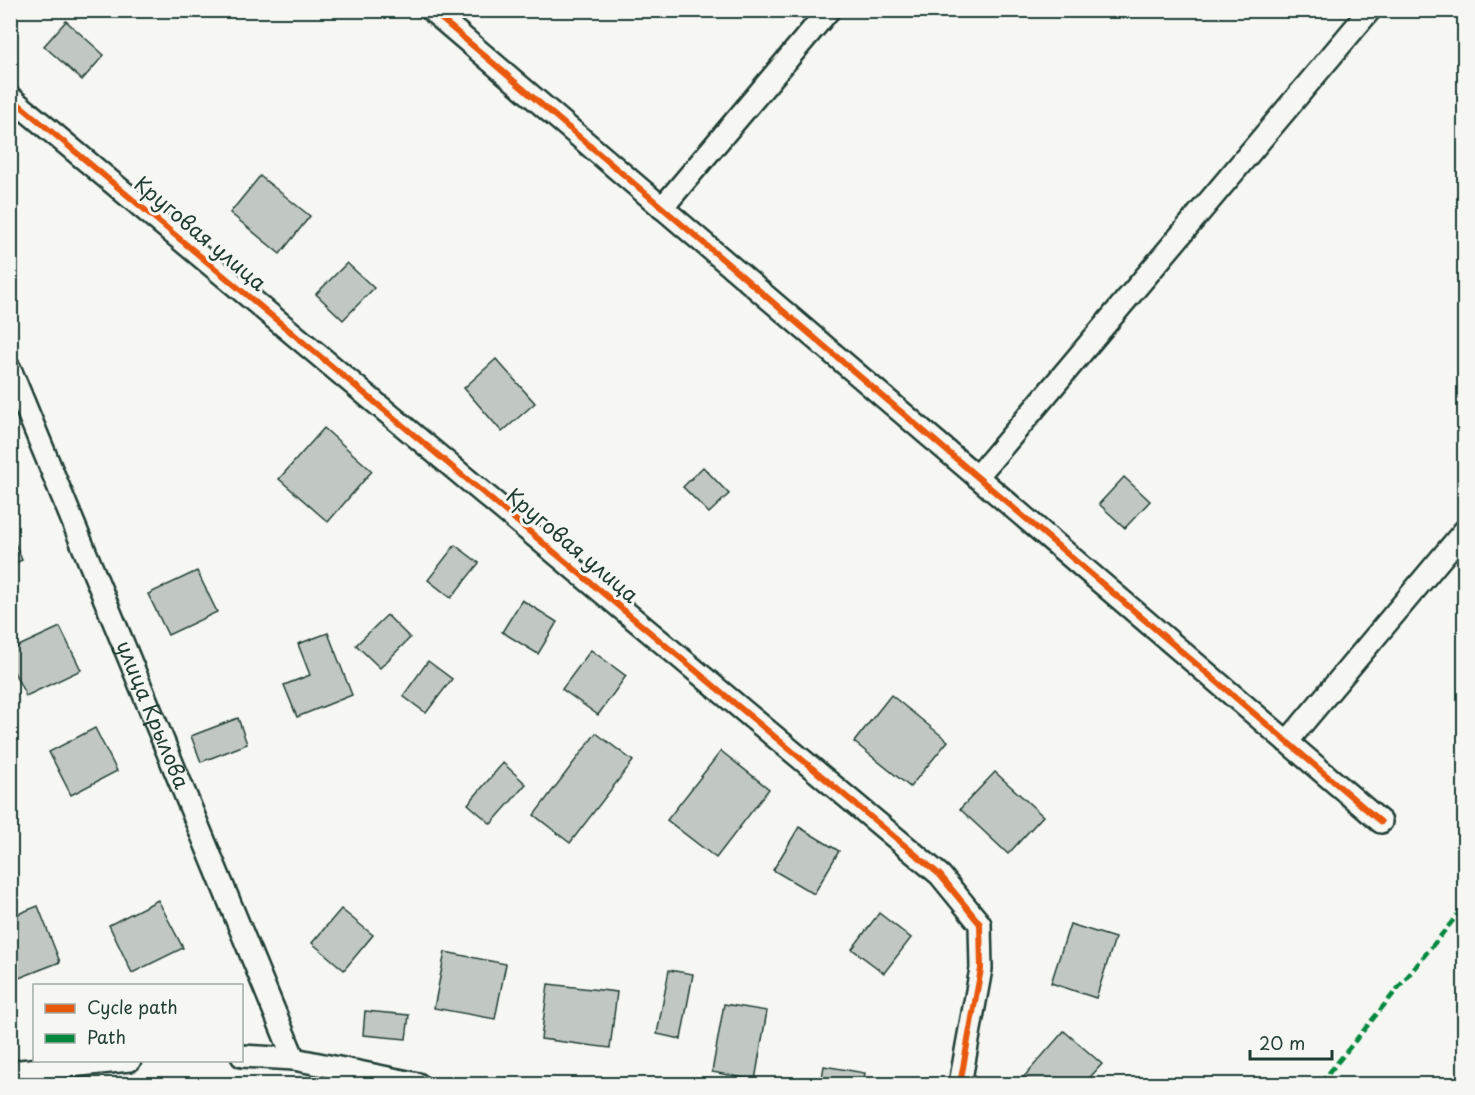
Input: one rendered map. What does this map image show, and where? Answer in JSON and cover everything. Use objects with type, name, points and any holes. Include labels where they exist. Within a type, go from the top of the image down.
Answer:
[{"type":"street","points":[[431,10],[1381,822]]},
{"type":"street","points":[[662,208],[829,10]]},
{"type":"street","points":[[977,477],[1370,10]]},
{"type":"street","name":"Круговая улица","points":[[10,97],[940,875],[980,924],[981,969],[960,1084]]},
{"type":"street","name":"улица Крылова","points":[[10,369],[294,1059]]},
{"type":"street","points":[[1287,742],[1464,531]]},
{"type":"street","points":[[243,1056],[294,1059],[418,1084]]},
{"type":"street","points":[[10,1072],[110,1062]]},
{"type":"building","points":[[66,21],[104,55],[82,80],[44,46]]},
{"type":"building","points":[[260,176],[310,216],[280,254],[230,213]]},
{"type":"building","points":[[347,263],[374,288],[343,320],[316,294]]},
{"type":"building","points":[[496,359],[535,403],[502,432],[464,388]]},
{"type":"building","points":[[324,428],[372,471],[328,522],[279,479]]},
{"type":"building","points":[[703,467],[729,494],[709,513],[683,487]]},
{"type":"building","points":[[1124,477],[1150,501],[1125,528],[1099,504]]},
{"type":"building","points":[[10,531],[22,560],[10,565]]},
{"type":"building","points":[[455,545],[479,563],[451,598],[428,580]]},
{"type":"building","points":[[197,571],[217,612],[168,635],[148,594]]},
{"type":"building","points":[[522,600],[557,622],[538,654],[502,632]]},
{"type":"building","points":[[387,615],[410,638],[380,668],[356,645]]},
{"type":"building","points":[[60,627],[81,670],[26,696],[10,664],[10,650]]},
{"type":"building","points":[[328,633],[352,695],[297,717],[284,685],[310,675],[298,644]]},
{"type":"building","points":[[591,650],[626,676],[598,715],[562,689]]},
{"type":"building","points":[[428,661],[452,679],[426,713],[403,696]]},
{"type":"building","points":[[891,695],[948,741],[910,787],[854,742]]},
{"type":"building","points":[[238,718],[247,744],[201,762],[191,736]]},
{"type":"building","points":[[95,728],[117,771],[71,795],[49,752]]},
{"type":"building","points":[[596,733],[633,761],[570,843],[534,815]]},
{"type":"building","points":[[721,751],[769,789],[716,858],[667,820]]},
{"type":"building","points":[[503,763],[526,784],[491,824],[468,804]]},
{"type":"building","points":[[995,772],[1043,816],[1008,854],[960,809]]},
{"type":"building","points":[[799,827],[839,851],[814,894],[773,870]]},
{"type":"building","points":[[158,900],[183,948],[132,973],[109,925]]},
{"type":"building","points":[[38,906],[60,962],[19,978],[10,956],[10,917]]},
{"type":"building","points":[[341,909],[373,935],[344,970],[312,943]]},
{"type":"building","points":[[879,913],[911,938],[884,973],[852,949]]},
{"type":"building","points":[[1070,924],[1115,938],[1096,998],[1051,983]]},
{"type":"building","points":[[445,952],[506,964],[495,1019],[434,1008]]},
{"type":"building","points":[[669,970],[693,974],[681,1039],[657,1034]]},
{"type":"building","points":[[548,984],[617,992],[610,1048],[541,1039]]},
{"type":"building","points":[[724,1004],[767,1011],[755,1080],[712,1072]]},
{"type":"building","points":[[365,1011],[409,1015],[406,1039],[363,1035]]},
{"type":"building","points":[[1064,1031],[1102,1064],[1084,1084],[1027,1084],[1021,1080]]},
{"type":"building","points":[[824,1066],[865,1073],[863,1084],[821,1084]]},
{"type":"marked path","points":[[1320,1084],[1464,907]]},
{"type":"cycle path","points":[[431,10],[1381,822]]},
{"type":"cycle path","points":[[10,97],[940,875],[980,924],[981,969],[960,1084]]}]
